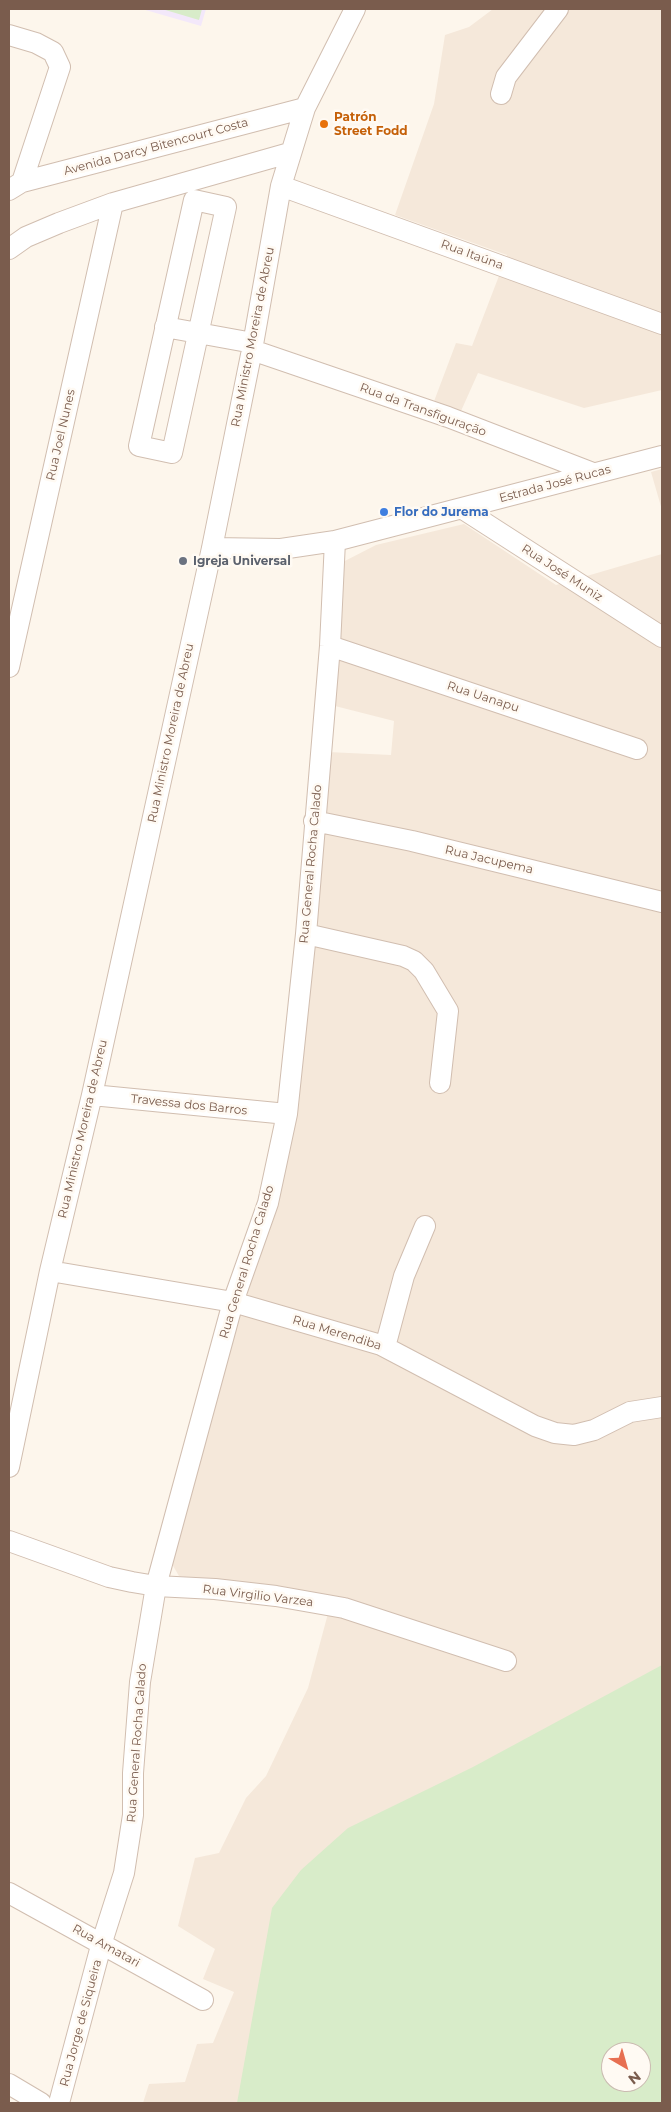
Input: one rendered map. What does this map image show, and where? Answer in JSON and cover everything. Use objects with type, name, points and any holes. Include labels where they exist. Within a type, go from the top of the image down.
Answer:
[{"type":"street","name":"Rua Ministro Moreira de Abreu","points":[[9,1467],[13,1421],[92,1095],[212,548],[281,186],[304,108],[354,9]]},
{"type":"street","points":[[501,94],[506,77],[558,9]]},
{"type":"street","points":[[9,35],[36,43],[53,52],[60,67],[15,186]]},
{"type":"street","name":"Avenida Darcy Bitencourt Costa","points":[[15,186],[304,108]]},
{"type":"street","points":[[9,249],[26,237],[113,203],[289,154]]},
{"type":"street","name":"Rua Itaúna","points":[[281,186],[662,324]]},
{"type":"street","points":[[194,200],[226,207],[172,453],[139,446],[165,327],[194,200]]},
{"type":"street","name":"Rua Joel Nunes","points":[[9,667],[113,203]]},
{"type":"street","name":"Rua da Transfiguração","points":[[165,327],[252,346],[448,417],[594,473]]},
{"type":"street","name":"Estrada José Rucas","points":[[212,548],[281,549],[335,542],[662,456]]},
{"type":"street","name":"Rua José Muniz","points":[[463,509],[662,638]]},
{"type":"street","name":"Rua General Rocha Calado","points":[[102,1942],[124,1874],[133,1815],[133,1773],[140,1682],[156,1586],[233,1302],[268,1203],[287,1114],[306,934],[330,646],[335,542]]},
{"type":"street","name":"Rua Uanapu","points":[[330,646],[637,749]]},
{"type":"street","name":"Rua Jacupema","points":[[314,821],[412,841],[662,902]]},
{"type":"street","points":[[306,934],[403,956],[414,961],[424,971],[448,1011],[440,1083]]},
{"type":"street","name":"Travessa dos Barros","points":[[92,1095],[287,1114]]},
{"type":"street","points":[[385,1347],[404,1276],[424,1226]]},
{"type":"street","name":"Rua Merendiba","points":[[50,1271],[233,1302],[385,1347],[536,1426],[555,1433],[574,1435],[594,1430],[630,1412],[662,1407]]},
{"type":"street","name":"Rua Virgilio Varzea","points":[[9,1541],[109,1577],[156,1586],[250,1593],[344,1608],[506,1661]]},
{"type":"street","name":"Rua Amatari","points":[[9,1893],[102,1942],[203,2000]]},
{"type":"street","name":"Rua Jorge de Siqueira","points":[[59,2103],[102,1942]]},
{"type":"street","points":[[9,2084],[41,2103]]},
{"type":"shaded area","points":[[142,9],[206,9],[201,26]]},
{"type":"shaded area","points":[[493,9],[662,9],[662,390],[584,408],[478,373],[461,411],[433,404],[456,343],[472,346],[507,255],[395,215],[434,104],[445,35],[469,27]]},
{"type":"shaded area","points":[[662,469],[662,510],[651,472]]},
{"type":"shaded area","points":[[464,524],[556,585],[662,554],[662,1676],[246,2103],[143,2103],[149,2084],[185,2082],[197,2044],[213,2043],[234,1992],[203,1979],[215,1949],[178,1926],[195,1858],[219,1853],[246,1798],[266,1776],[308,1688],[330,1606],[179,1576],[172,1564],[221,1334],[273,1210],[328,752],[391,755],[394,721],[335,706],[339,564],[376,545]]},
{"type":"green space","points":[[162,9],[202,9],[199,20]]},
{"type":"green space","points":[[662,1665],[662,2103],[237,2103],[272,1908],[301,1870],[348,1828],[473,1767]]},
{"type":"place","name":"Patrón Street Fodd","points":[[324,124]]},
{"type":"place","name":"Flor do Jurema","points":[[384,512]]},
{"type":"place","name":"Igreja Universal","points":[[183,561]]}]
